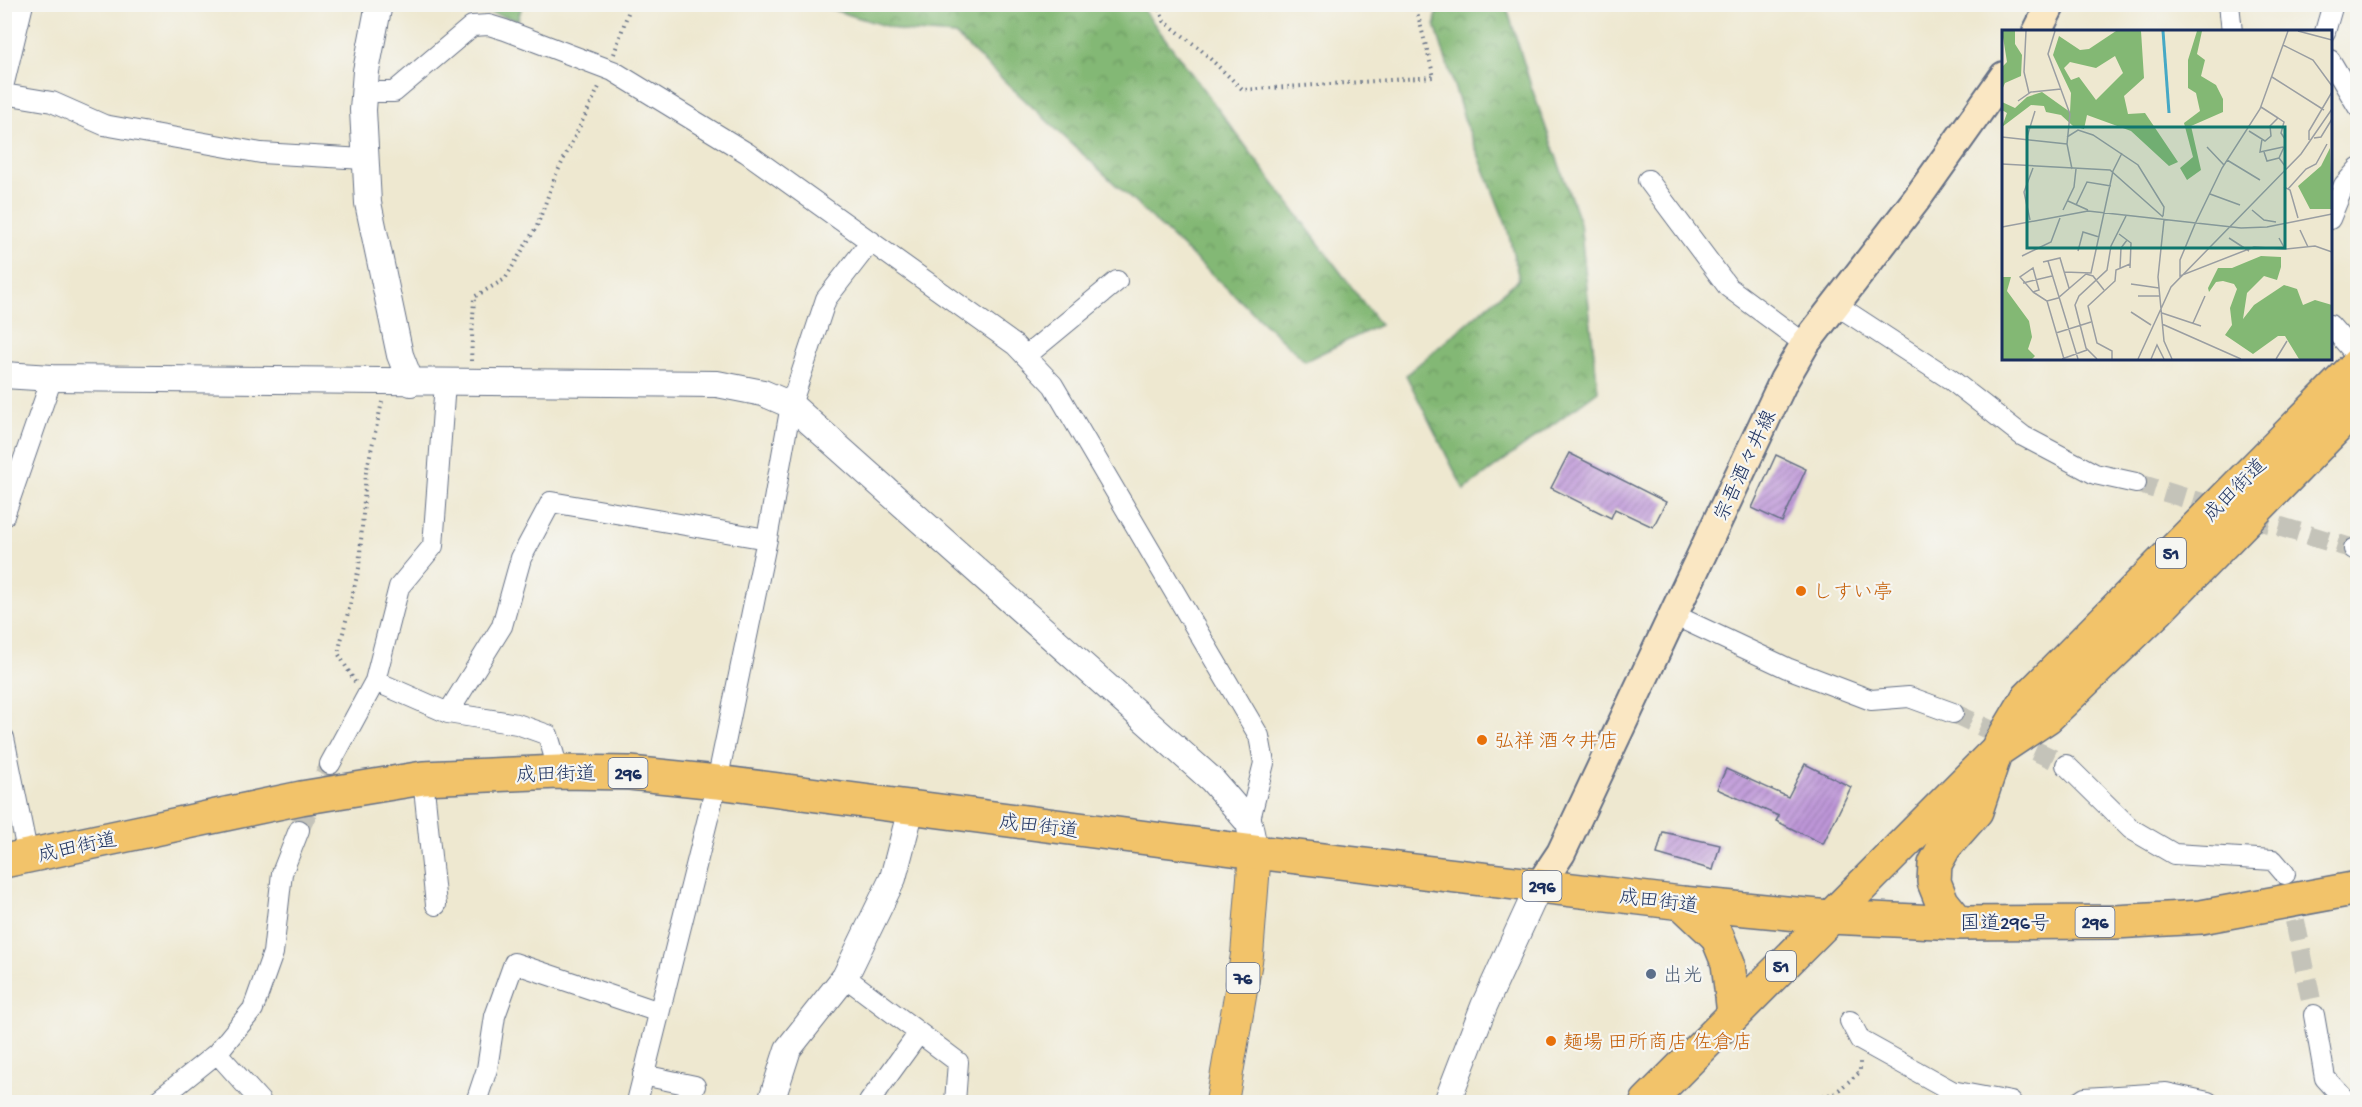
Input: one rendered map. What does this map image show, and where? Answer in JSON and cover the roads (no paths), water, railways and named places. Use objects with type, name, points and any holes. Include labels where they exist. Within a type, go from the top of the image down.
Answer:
[{"type":"highway","name":"成田街道","points":[[1996,751],[2027,699],[2358,364]]},
{"type":"highway","name":"成田街道","points":[[16,859],[301,798],[423,778],[560,772],[630,773],[717,782],[911,809],[1252,838],[1539,886],[1829,917],[1996,751],[2047,717],[2167,600],[2358,405]]},
{"type":"highway","points":[[1959,923],[1942,902],[1934,882],[1935,864],[1945,846],[1976,811],[1996,751]]},
{"type":"highway","name":"国道296号","points":[[1829,917],[1959,923],[2115,922],[2201,917],[2358,888]]},
{"type":"highway","points":[[1682,903],[1718,936],[1728,963],[1734,1014]]},
{"type":"highway","name":"51","points":[[1647,1102],[1829,917]]},
{"type":"main road","points":[[2038,30],[2051,4]]},
{"type":"main road","name":"宗吾酒々井線","points":[[1539,886],[1561,853],[1784,380],[1805,344],[1916,200],[2002,79]]},
{"type":"main road","name":"76","points":[[1222,1102],[1247,955],[1252,838]]},
{"type":"street","points":[[4,83],[23,4]]},
{"type":"street","points":[[379,4],[364,92],[364,159],[374,239],[400,355],[399,382]]},
{"type":"street","points":[[2229,4],[2232,30]]},
{"type":"street","points":[[2326,30],[2333,4]]},
{"type":"street","points":[[364,92],[394,92],[472,26],[489,25],[505,30],[609,69],[747,153],[1015,345],[1053,385],[1259,736],[1264,763],[1252,838]]},
{"type":"street","points":[[2332,62],[2358,107]]},
{"type":"street","points":[[4,94],[52,102],[116,127],[261,153],[364,159]]},
{"type":"street","points":[[2332,213],[2337,184],[2358,169]]},
{"type":"street","points":[[1648,180],[1728,287],[1805,344]]},
{"type":"street","points":[[637,1102],[717,782],[767,539],[791,405],[826,299],[871,241]]},
{"type":"street","points":[[1026,357],[1117,281]]},
{"type":"street","points":[[1835,304],[1950,379],[2023,436],[2095,474],[2136,483]]},
{"type":"street","points":[[2332,326],[2358,357]]},
{"type":"street","points":[[4,375],[52,378],[445,383],[717,384],[763,393],[791,405],[1212,780],[1252,838]]},
{"type":"street","points":[[4,516],[52,378]]},
{"type":"street","points":[[330,764],[375,681],[399,587],[433,546],[445,383]]},
{"type":"street","points":[[447,713],[502,626],[521,558],[551,502],[767,539]]},
{"type":"street","points":[[1674,615],[1787,668],[1871,700],[1909,697],[1953,713]]},
{"type":"street","points":[[375,681],[447,713],[517,724],[548,735],[560,772]]},
{"type":"street","points":[[4,738],[16,859]]},
{"type":"street","points":[[2066,765],[2131,829],[2174,854],[2273,860],[2285,874]]},
{"type":"street","points":[[423,778],[436,905]]},
{"type":"street","points":[[771,1102],[788,1049],[845,977],[893,879],[911,809]]},
{"type":"street","points":[[156,1102],[217,1053],[253,1009],[273,953],[282,873],[299,831]]},
{"type":"street","points":[[1447,1102],[1485,1006],[1539,886]]},
{"type":"street","points":[[476,1102],[487,1069],[495,1016],[514,963],[659,1012]]},
{"type":"street","points":[[845,977],[957,1062],[955,1102]]},
{"type":"street","points":[[2314,1015],[2325,1078],[2347,1102]]},
{"type":"street","points":[[1850,1021],[1860,1040],[1952,1091],[2011,1102]]},
{"type":"street","points":[[869,1102],[919,1033]]},
{"type":"street","points":[[217,1053],[261,1102]]},
{"type":"street","points":[[643,1075],[695,1086]]},
{"type":"street","points":[[2079,1102],[2085,1098],[2166,1093],[2208,1102]]},
{"type":"tunnel","points":[[2136,483],[2354,549]]},
{"type":"tunnel","points":[[1953,713],[2066,765]]},
{"type":"tunnel","points":[[299,830],[330,764]]},
{"type":"tunnel","points":[[2289,891],[2314,1015]]},
{"type":"place","name":"しすい亭","points":[[1801,591]]},
{"type":"place","name":"弘祥 酒々井店","points":[[1482,740]]},
{"type":"place","name":"出光","points":[[1651,974]]},
{"type":"place","name":"麺場 田所商店 佐倉店","points":[[1551,1041]]}]
